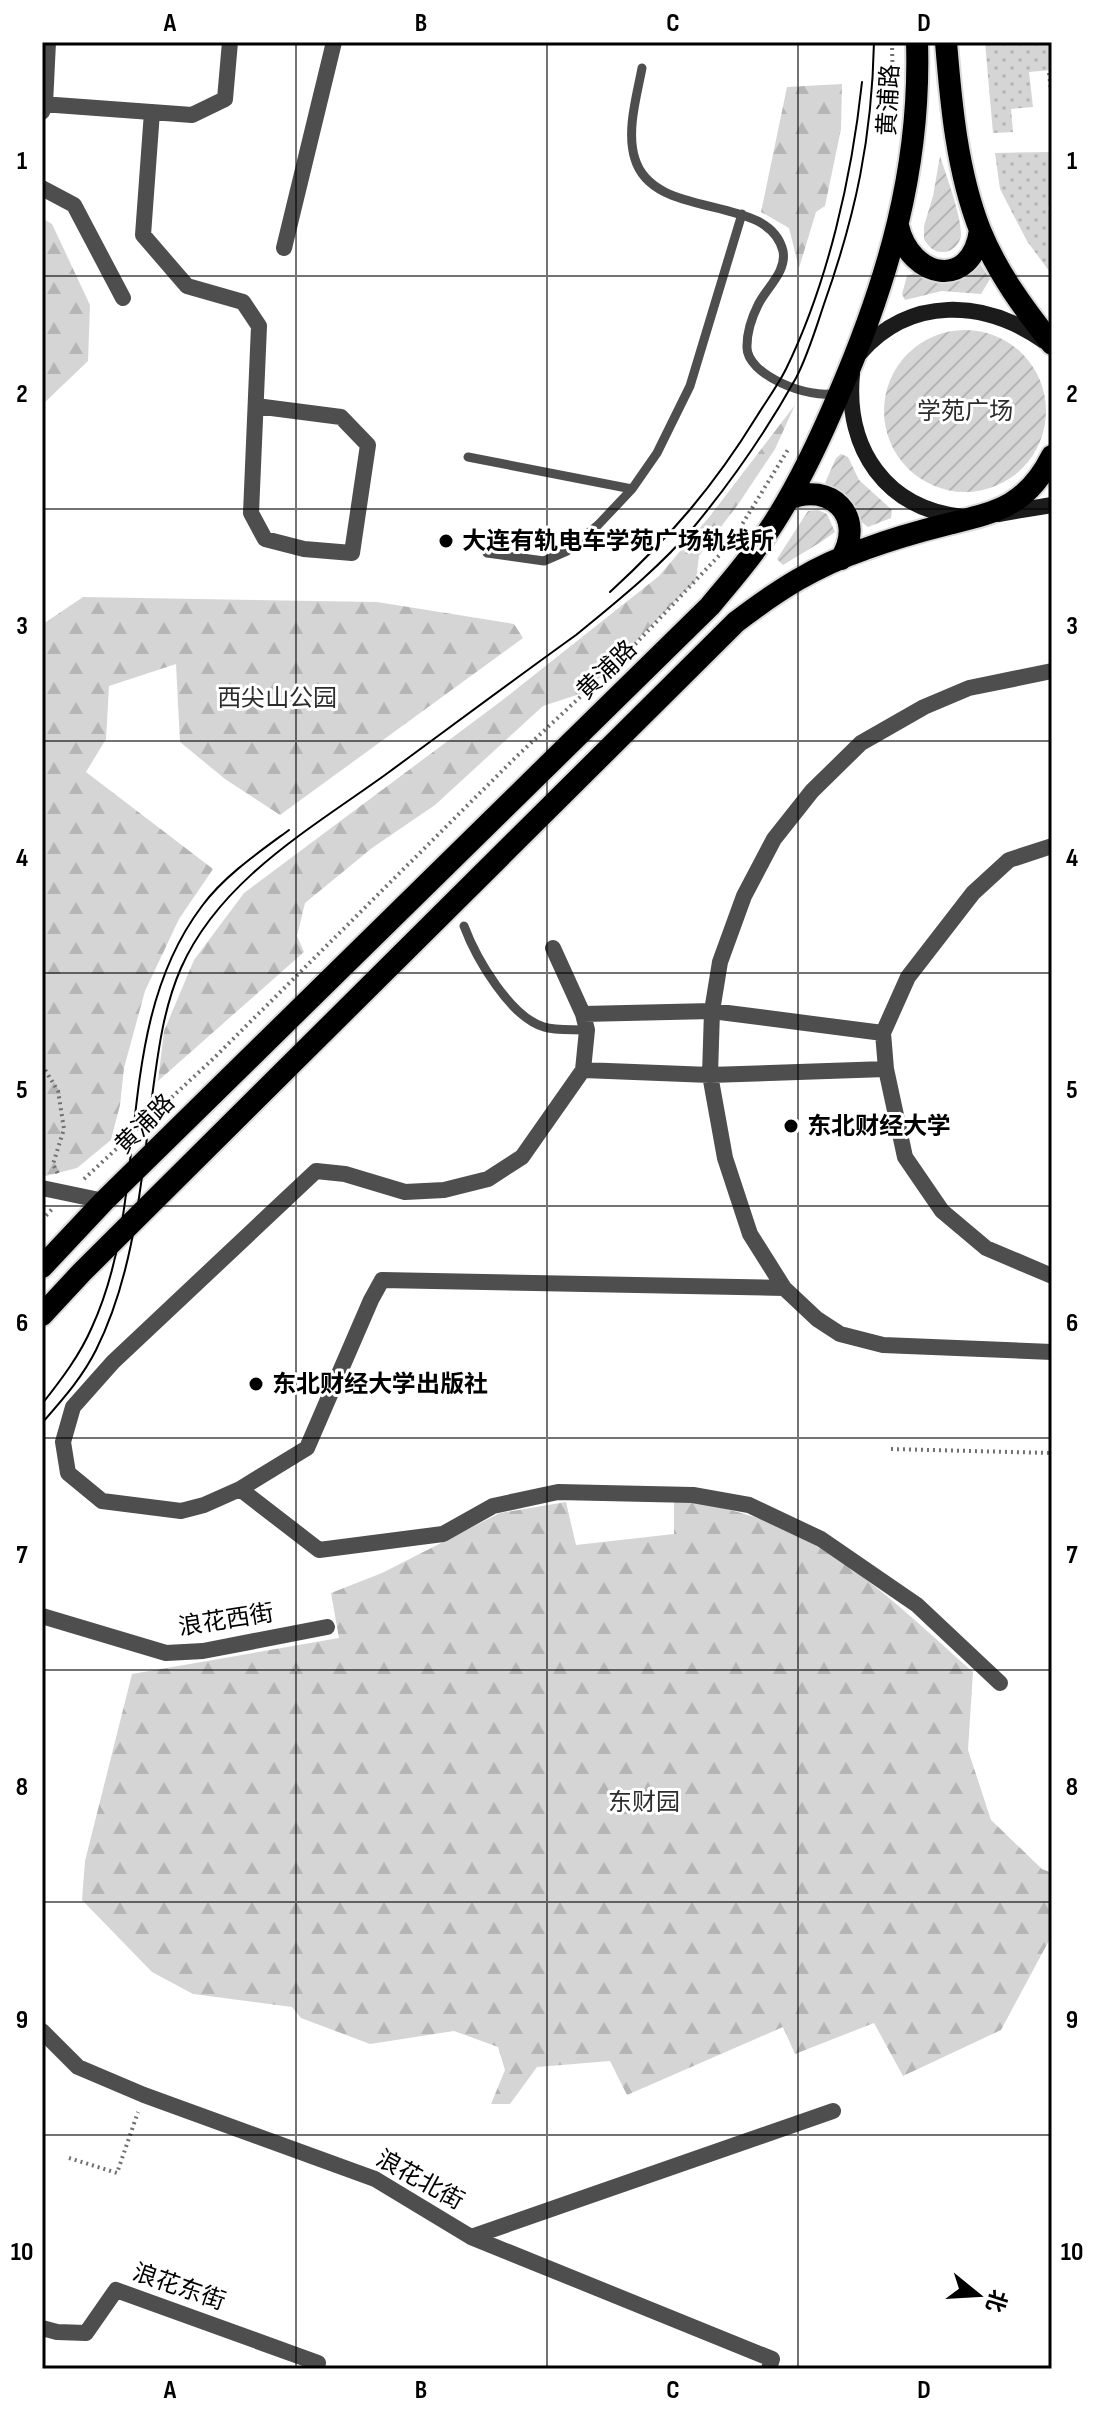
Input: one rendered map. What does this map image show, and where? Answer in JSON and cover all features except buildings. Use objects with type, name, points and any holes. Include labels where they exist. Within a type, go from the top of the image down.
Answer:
[{"type":"highway","name":"黄浦路","points":[[42,1267],[104,1201],[710,606],[764,538],[788,499],[829,417],[885,277],[916,130],[919,82],[917,42]]},
{"type":"highway","points":[[946,42],[965,180],[980,230],[1001,273],[1052,345]]},
{"type":"highway","points":[[898,226],[908,253],[941,271],[954,270],[965,263],[973,254],[980,230]]},
{"type":"highway","points":[[42,1315],[128,1225],[736,622],[775,592],[817,568],[907,535],[985,516],[1007,506],[1027,491],[1046,469],[1052,456]]},
{"type":"highway","points":[[788,499],[802,493],[815,493],[840,507],[848,516],[850,539],[841,559]]},
{"type":"main road","points":[[1052,345],[1006,320],[980,312],[923,312],[895,322],[872,339],[854,360],[850,395],[854,425],[863,451],[877,473],[896,492],[919,506],[945,515],[965,517],[1052,505]]},
{"type":"street","points":[[48,42],[43,106],[192,115],[225,99],[230,42]]},
{"type":"street","points":[[284,248],[334,42]]},
{"type":"street","points":[[152,112],[143,235],[187,286],[243,302],[259,326],[251,513],[265,539],[304,549],[352,553],[368,445],[341,417],[256,406]]},
{"type":"street","points":[[42,188],[74,205],[123,298]]},
{"type":"street","points":[[1052,671],[969,688],[924,707],[861,743],[812,791],[774,839],[744,896],[720,962],[712,1011],[710,1075],[725,1158],[750,1234],[784,1288],[817,1319],[840,1334],[883,1345],[1052,1352]]},
{"type":"street","points":[[1052,846],[1009,860],[973,893],[908,977],[883,1033],[886,1069],[905,1157],[942,1211],[986,1248],[1052,1276]]},
{"type":"street","points":[[553,948],[585,1022],[583,1070],[522,1157],[488,1179],[444,1190],[405,1192],[345,1174],[316,1171],[113,1362],[73,1407],[63,1442],[68,1473],[102,1501],[181,1511],[204,1505],[240,1489],[307,1448],[382,1280],[784,1288]]},
{"type":"street","points":[[585,1022],[712,1011],[883,1033]]},
{"type":"street","points":[[583,1070],[710,1075],[886,1069]]},
{"type":"street","points":[[42,1188],[104,1201]]},
{"type":"street","points":[[240,1489],[319,1550],[443,1534],[493,1506],[558,1492],[693,1495],[749,1505],[821,1539],[917,1605],[1000,1683]]},
{"type":"street","name":"浪花西街","points":[[42,1616],[166,1653],[203,1651],[327,1627]]},
{"type":"street","name":"浪花北街","points":[[42,2031],[78,2067],[144,2095],[375,2179],[471,2237],[833,2111]]},
{"type":"street","points":[[471,2237],[772,2359],[769,2369]]},
{"type":"street","name":"浪花东街","points":[[42,2328],[86,2333],[116,2290],[318,2363]]},
{"type":"lane","points":[[642,68],[632,142],[635,161],[664,193],[742,214],[763,225],[775,237],[783,250],[783,264],[757,306],[746,351],[754,366],[767,375],[822,400],[829,417]]},
{"type":"lane","points":[[487,553],[544,561],[567,551],[598,525],[632,489],[657,453],[690,386],[742,214]]},
{"type":"lane","points":[[815,395],[833,394],[841,390]]},
{"type":"lane","points":[[468,457],[632,489]]},
{"type":"lane","points":[[464,926],[490,975],[517,1010],[546,1028],[585,1022]]},
{"type":"path","points":[[892,42],[894,111]]},
{"type":"path","points":[[1049,73],[1052,100]]},
{"type":"path","points":[[42,1065],[58,1091],[64,1129],[53,1164],[68,1194],[214,1058],[517,756],[625,655],[730,544],[795,436]]},
{"type":"path","points":[[891,1449],[1052,1453]]},
{"type":"path","points":[[69,2158],[117,2173],[144,2095]]},
{"type":"green space","points":[[985,42],[1052,42],[1052,70],[1029,72],[1033,107],[1011,109],[1013,132],[993,133]]},
{"type":"green space","points":[[842,84],[841,129],[825,206],[816,212],[799,268],[789,228],[761,212],[787,87]]},
{"type":"green space","points":[[1050,152],[1052,190],[1048,209],[1052,215],[1052,275],[1027,241],[1000,189],[995,153]]},
{"type":"green space","points":[[940,156],[961,228],[961,236],[955,247],[944,252],[932,248],[924,239],[924,226]]},
{"type":"green space","points":[[42,218],[52,224],[90,305],[88,361],[42,405]]},
{"type":"green space","points":[[979,262],[990,279],[981,294],[942,291],[905,300],[902,294],[907,276],[917,272],[964,274]]},
{"type":"green space","name":"学苑广场","points":[[965,330],[996,336],[1022,354],[1040,380],[1046,411],[1040,442],[1022,468],[996,486],[965,492],[934,486],[908,468],[890,442],[884,411],[890,380],[908,354],[934,336]]},
{"type":"green space","points":[[795,405],[775,449],[699,556],[696,580],[586,692],[543,706],[435,805],[372,848],[305,903],[297,936],[304,952],[158,1081],[164,1031],[194,960],[244,893],[500,702],[659,576],[710,516]]},
{"type":"green space","points":[[841,454],[848,457],[859,480],[892,510],[891,518],[868,527],[860,521],[848,498],[825,483],[836,458]]},
{"type":"green space","points":[[818,510],[827,514],[835,532],[783,565],[777,559],[808,511]]},
{"type":"green space","name":"西尖山公园","points":[[83,597],[377,602],[514,624],[523,638],[280,815],[225,779],[180,742],[176,664],[109,686],[106,739],[86,772],[213,869],[179,919],[145,991],[124,1068],[120,1105],[111,1140],[77,1168],[42,1177],[42,622]]},
{"type":"green space","name":"东财园","points":[[674,1498],[755,1517],[808,1540],[882,1592],[973,1672],[968,1750],[991,1820],[1042,1869],[1052,1873],[1052,1935],[1001,2030],[903,2076],[874,2023],[795,2054],[783,2027],[627,2095],[610,2061],[537,2067],[510,2104],[491,2104],[505,2070],[498,2047],[454,2031],[370,2044],[301,2018],[292,2007],[193,1994],[152,1972],[82,1900],[85,1861],[132,1674],[339,1638],[331,1593],[382,1573],[500,1513],[566,1502],[576,1545],[674,1534]]},
{"type":"tram line","points":[[42,1423],[71,1388],[96,1350],[120,1290],[140,1194],[165,1015],[181,968],[198,937],[219,908],[270,859],[576,635],[622,597],[680,543],[721,492],[785,397],[815,332],[845,238],[860,175],[870,110],[874,42]]},
{"type":"tram line","points":[[610,592],[653,551],[708,488],[786,369],[814,301],[836,228],[852,154],[862,82]]},
{"type":"tram line","points":[[42,1404],[82,1347],[110,1276],[122,1222],[143,1058],[155,1005],[173,954],[211,895],[242,865],[289,830]]},
{"type":"place","name":"大连有轨电车学苑广场轨线所","points":[[446,541]]},
{"type":"place","name":"东北财经大学","points":[[791,1126]]},
{"type":"place","name":"东北财经大学出版社","points":[[256,1384]]}]
